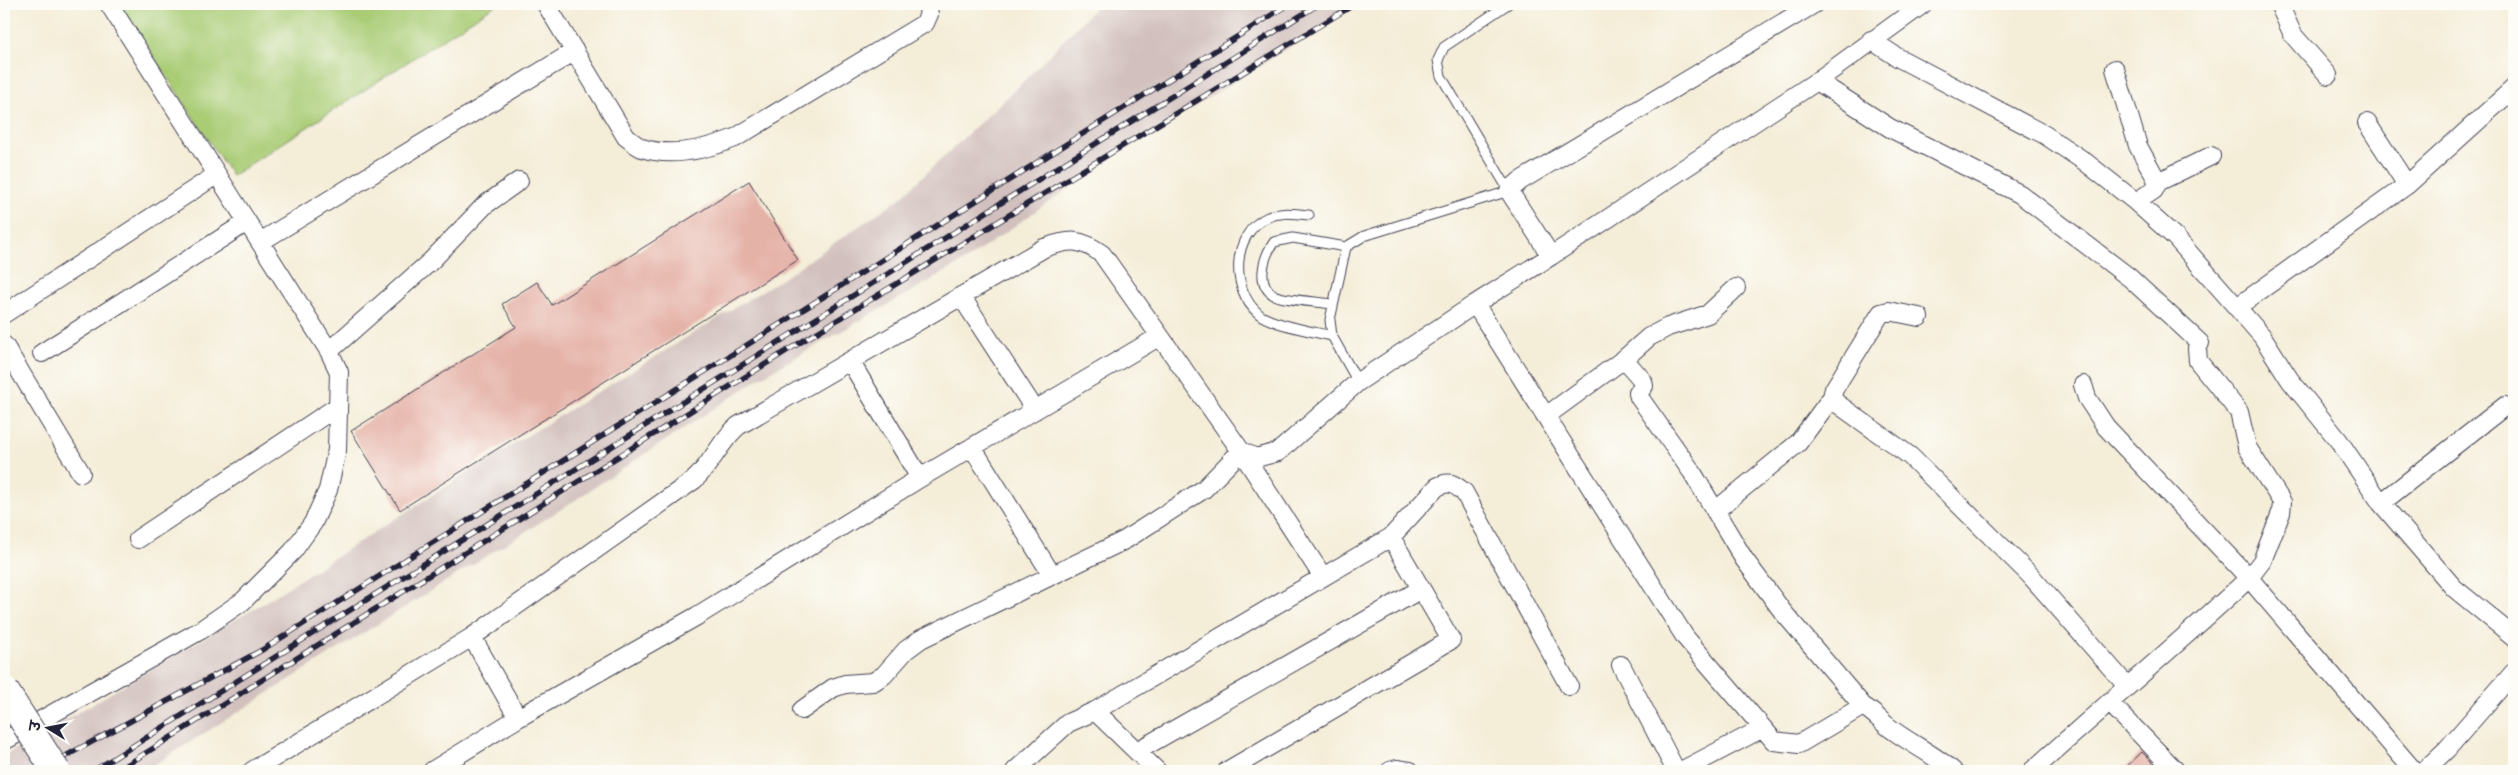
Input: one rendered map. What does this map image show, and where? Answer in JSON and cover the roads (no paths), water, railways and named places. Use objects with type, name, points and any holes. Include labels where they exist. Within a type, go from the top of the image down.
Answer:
[{"type":"main road","points":[[4,690],[56,771]]},
{"type":"street","points":[[4,741],[201,630],[243,601],[292,551],[313,523],[328,490],[338,450],[338,372],[329,351],[109,4]]},
{"type":"street","points":[[546,4],[626,137],[641,148],[658,151],[690,151],[714,146],[735,138],[925,23],[928,14],[927,4]]},
{"type":"street","points":[[1551,256],[1509,191],[1520,180],[1814,4]]},
{"type":"street","points":[[1241,451],[1256,458],[1278,452],[1358,382],[1817,81],[1923,4]]},
{"type":"street","points":[[2279,4],[2294,35],[2328,75]]},
{"type":"street","points":[[1871,40],[1897,57],[2045,135],[2084,161],[2136,202],[2175,237],[2262,336],[2290,380],[2339,441],[2381,503],[2454,588],[2514,637]]},
{"type":"street","points":[[260,242],[575,51]]},
{"type":"street","points":[[2115,69],[2138,146],[2158,182]]},
{"type":"street","points":[[1817,81],[1890,128],[2020,194],[2130,278],[2200,343],[2197,348],[2198,361],[2239,412],[2247,447],[2282,502],[2281,513],[2262,561],[2249,578],[2188,635],[2127,686],[2032,771]]},
{"type":"street","points":[[2237,307],[2407,185],[2514,88]]},
{"type":"street","points":[[2367,123],[2407,185]]},
{"type":"street","points":[[2136,202],[2154,190],[2158,182],[2211,156]]},
{"type":"street","points":[[4,314],[216,174]]},
{"type":"street","points":[[329,351],[431,262],[485,205],[519,181]]},
{"type":"street","points":[[42,354],[247,222]]},
{"type":"street","points":[[252,771],[472,637],[694,480],[704,471],[727,435],[738,426],[1044,248],[1061,242],[1075,241],[1087,244],[1102,254],[1241,451],[1323,577]]},
{"type":"street","points":[[1546,416],[1655,334],[1708,314],[1736,288]]},
{"type":"street","points":[[961,296],[1035,410]]},
{"type":"street","points":[[1476,304],[1685,637],[1774,741],[1799,744],[1863,706]]},
{"type":"street","points":[[1715,511],[1798,443],[1832,397],[1834,389],[1880,313],[1889,311],[1919,317]]},
{"type":"street","points":[[432,771],[518,718],[697,616],[920,478],[1160,336]]},
{"type":"street","points":[[4,345],[80,473]]},
{"type":"street","points":[[1624,359],[1644,386],[1638,394],[1639,397],[1692,472],[1744,558],[1783,612],[1863,706],[1876,714],[1892,730],[1941,761],[1953,771]]},
{"type":"street","points":[[850,361],[920,478]]},
{"type":"street","points":[[2083,385],[2087,398],[2106,427],[2249,578],[2414,771]]},
{"type":"street","points":[[1832,397],[1835,402],[1910,456],[2030,575],[2127,686]]},
{"type":"street","points":[[138,539],[338,406]]},
{"type":"street","points":[[2381,503],[2505,406]]},
{"type":"street","points":[[972,447],[1052,575]]},
{"type":"street","points":[[802,710],[833,688],[844,684],[873,682],[884,676],[906,650],[921,639],[1125,540],[1151,525],[1204,489],[1241,451]]},
{"type":"street","points":[[1016,771],[1068,723],[1095,711],[1390,537],[1437,487],[1444,483],[1453,484],[1464,492],[1569,686]]},
{"type":"street","points":[[1227,771],[1451,640],[1390,537]]},
{"type":"street","points":[[1137,751],[1421,589]]},
{"type":"street","points":[[472,637],[518,718]]},
{"type":"street","points":[[1621,665],[1676,771]]},
{"type":"street","points":[[2424,771],[2447,750],[2514,672]]},
{"type":"street","points":[[2109,702],[2176,771]]},
{"type":"street","points":[[1095,711],[1157,771]]},
{"type":"street","points":[[1681,771],[1762,728]]},
{"type":"street","points":[[1390,771],[1410,771]]},
{"type":"lane","points":[[1332,304],[1275,296],[1267,289],[1264,279],[1266,256],[1274,242],[1287,238],[1346,247],[1364,236],[1509,191],[1440,76],[1438,60],[1444,47],[1508,4]]},
{"type":"lane","points":[[1309,215],[1282,213],[1259,222],[1246,236],[1243,244],[1238,282],[1244,296],[1259,315],[1332,336]]},
{"type":"lane","points":[[1346,247],[1330,320],[1332,336],[1358,382]]},
{"type":"railway","points":[[38,771],[262,650],[1289,4]]},
{"type":"railway","points":[[93,771],[1319,4]]},
{"type":"railway","points":[[117,771],[788,350],[1355,4]]}]
